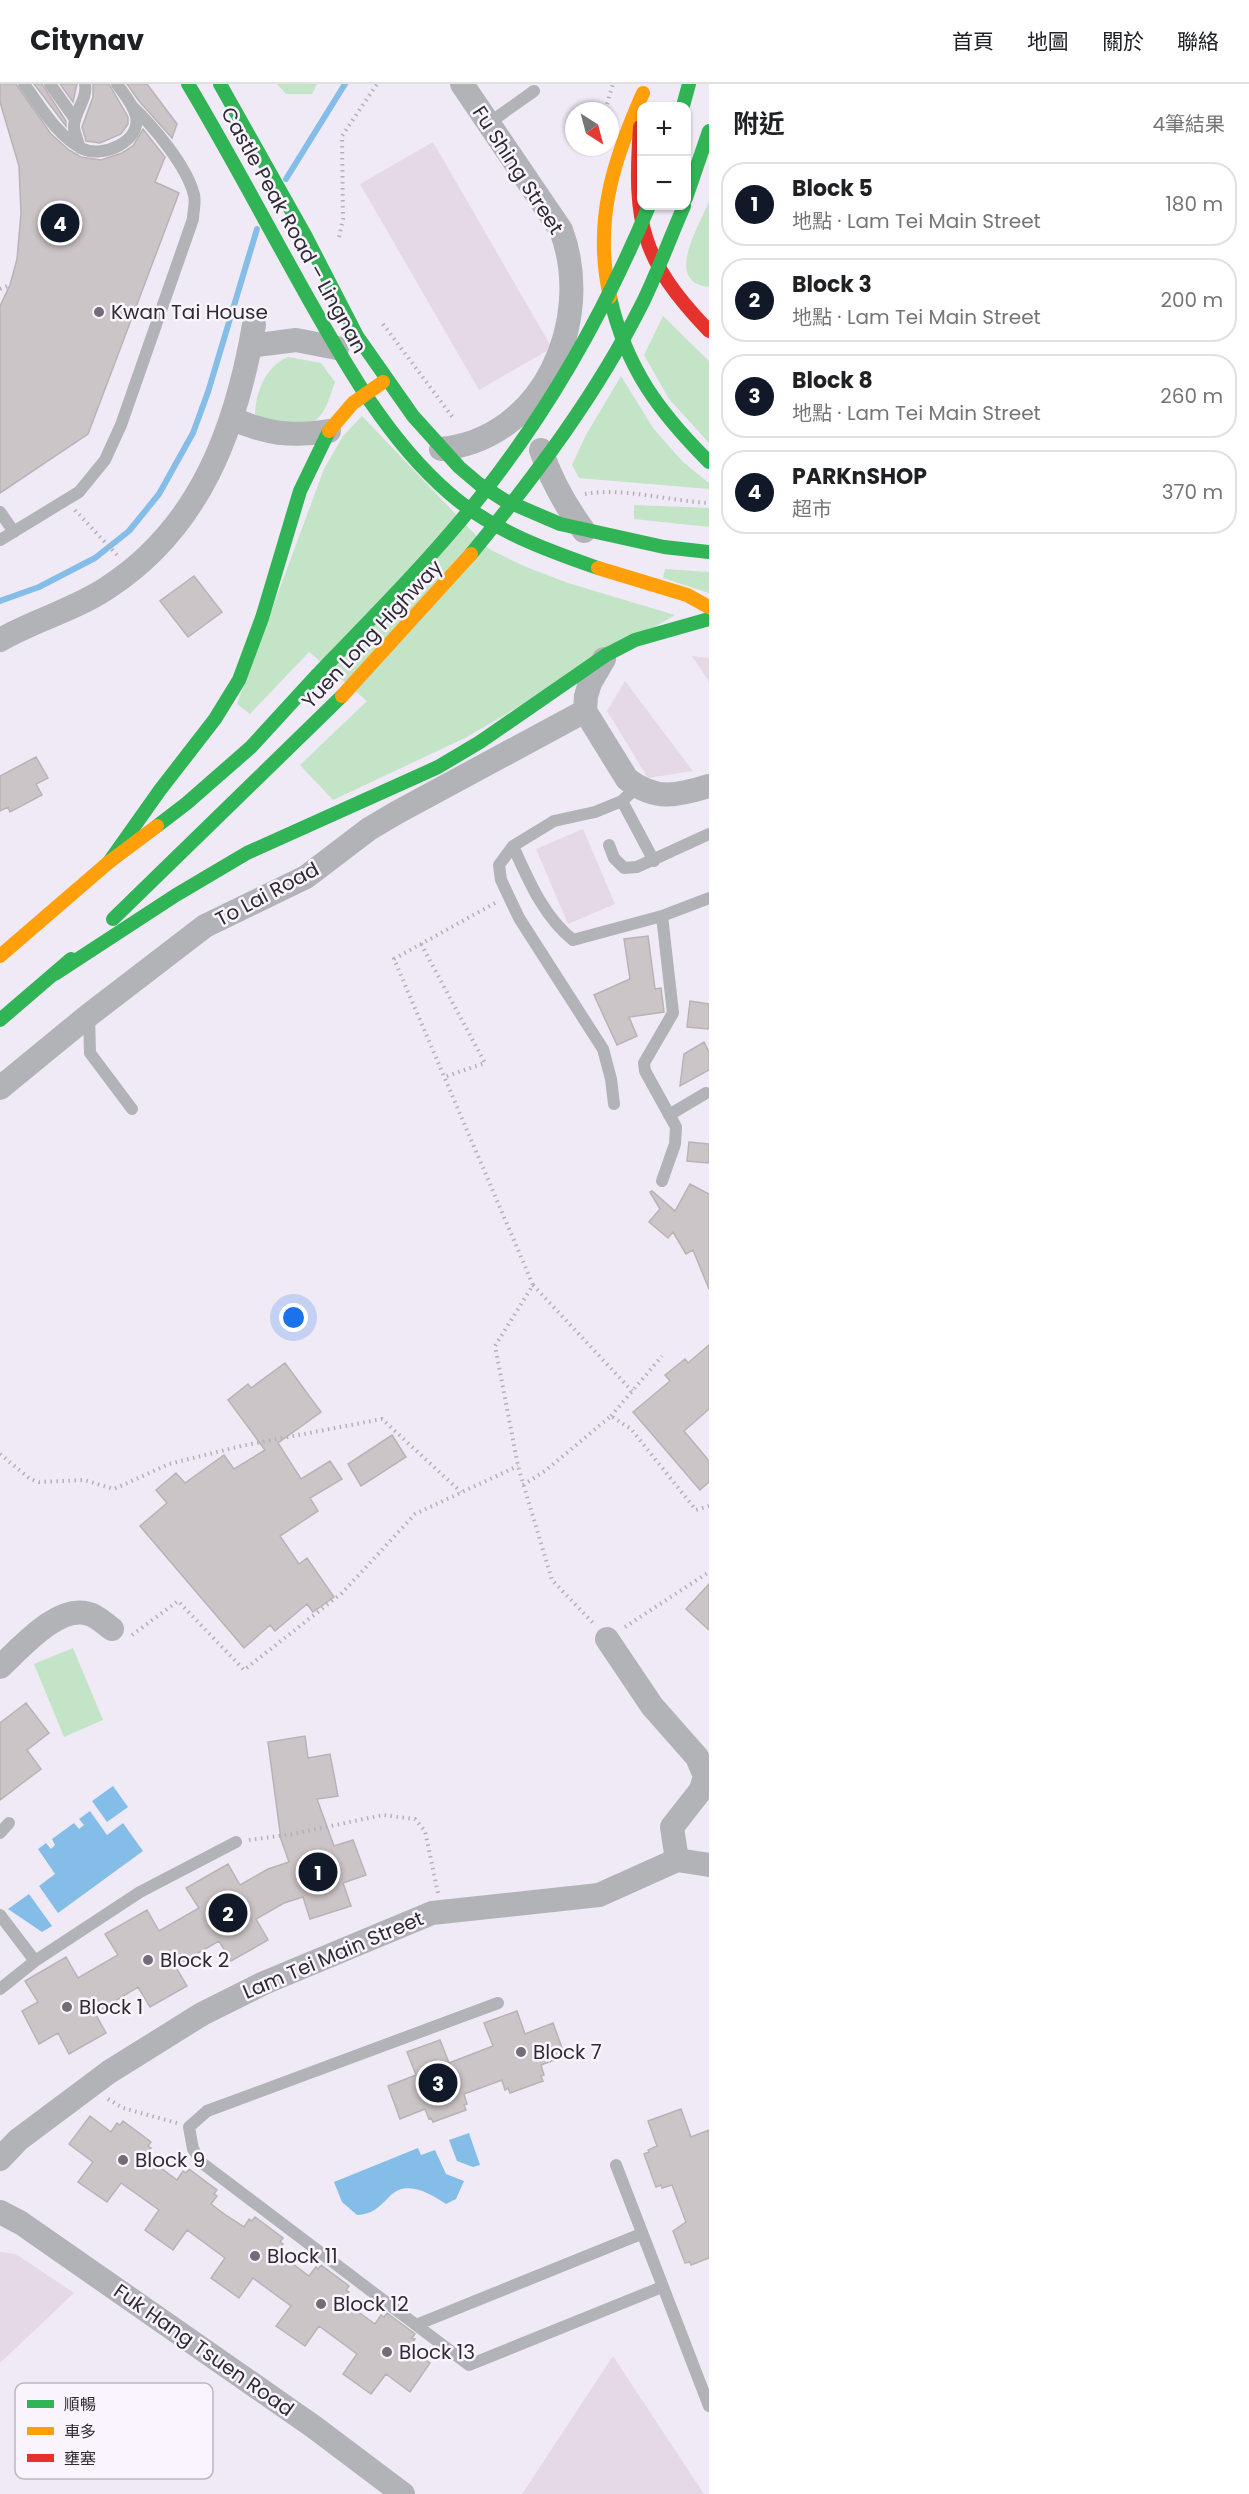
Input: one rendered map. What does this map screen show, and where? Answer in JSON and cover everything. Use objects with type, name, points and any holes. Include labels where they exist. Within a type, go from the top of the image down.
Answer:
[{"type":"main road","name":"Castle Peak Road – Lingnan","points":[[188,84],[337,348],[366,394],[432,478],[475,513],[526,540],[687,595],[709,607]]},
{"type":"main road","name":"Castle Peak Road – Lingnan","points":[[220,84],[305,235],[357,336],[413,416],[441,449],[479,484],[504,500],[560,524],[664,547],[709,552]]},
{"type":"main road","points":[[684,102],[689,84]]},
{"type":"main road","points":[[643,98],[637,155],[637,201],[650,254],[671,290],[709,331]]},
{"type":"main road","points":[[643,98],[613,171],[605,235],[607,278],[618,327],[638,375],[669,420],[709,461]]},
{"type":"main road","points":[[691,186],[709,131]]},
{"type":"main road","name":"Yuen Long Highway","points":[[0,956],[109,862],[187,803],[251,747],[449,535],[545,408],[600,314],[648,210]]},
{"type":"main road","name":"Yuen Long Highway","points":[[0,1020],[55,974],[342,696],[476,551],[526,488],[567,430],[614,355],[644,301],[682,210]]},
{"type":"main road","points":[[109,862],[210,725],[238,681],[256,639],[299,492],[316,452],[329,431],[352,403],[387,379]]},
{"type":"main road","points":[[55,974],[176,895],[247,853],[438,767],[480,742],[606,655],[635,640],[709,619]]},
{"type":"street","name":"Fu Shing Street","points":[[441,449],[462,447],[495,433],[518,416],[550,375],[562,344],[569,310],[569,258],[556,222],[462,84]]},
{"type":"street","points":[[0,640],[81,604],[132,571],[159,548],[183,517],[205,482],[220,452],[252,335],[337,348]]},
{"type":"street","points":[[536,394],[536,426],[548,473],[584,531]]},
{"type":"street","points":[[231,418],[266,431],[287,435],[329,431]]},
{"type":"street","points":[[606,655],[590,683],[585,711],[627,779],[629,794],[687,793],[709,786]]},
{"type":"street","name":"To Lai Road","points":[[0,1088],[89,1015],[205,926],[306,877],[369,829],[585,711]]},
{"type":"street","points":[[0,1667],[52,1620],[67,1613],[88,1614],[112,1629]]},
{"type":"street","points":[[607,1639],[652,1706],[698,1757],[705,1776],[701,1790],[672,1827],[677,1860],[709,1865]]},
{"type":"street","name":"Lam Tei Main Street","points":[[0,2159],[18,2140],[109,2072],[202,2013],[264,1983],[432,1913],[599,1895],[677,1860]]},
{"type":"street","name":"Fuk Hang Tsuen Road","points":[[0,2212],[21,2223],[294,2413],[403,2494]]},
{"type":"lane","points":[[24,84],[61,133],[80,148],[93,153],[106,152],[117,147],[134,129],[136,118],[132,106]]},
{"type":"lane","points":[[51,84],[75,119]]},
{"type":"lane","points":[[80,148],[74,129],[75,119],[87,92],[85,84]]},
{"type":"lane","points":[[0,540],[79,492],[105,460],[121,425],[193,219],[195,196],[184,172],[153,126],[132,106],[117,84]]},
{"type":"lane","points":[[489,123],[534,91]]},
{"type":"lane","points":[[0,512],[14,532]]},
{"type":"lane","points":[[614,1104],[611,1078],[603,1049],[519,918],[501,880],[500,865],[513,846],[554,821],[595,812],[629,794],[654,861]]},
{"type":"lane","points":[[609,845],[614,858],[624,868],[637,867],[709,834]]},
{"type":"lane","points":[[513,846],[530,884],[550,917],[573,940],[662,916],[709,898]]},
{"type":"lane","points":[[662,916],[673,1013],[644,1063],[645,1071],[676,1127],[675,1144],[662,1181]]},
{"type":"lane","points":[[89,1015],[90,1053],[132,1109]]},
{"type":"lane","points":[[669,1115],[706,1093]]},
{"type":"lane","points":[[0,1833],[9,1822]]},
{"type":"lane","points":[[0,1989],[35,1961],[140,1892],[236,1842]]},
{"type":"lane","points":[[0,1915],[35,1961]]},
{"type":"lane","points":[[498,2003],[207,2111],[189,2127],[193,2149],[202,2163],[470,2365],[662,2287]]},
{"type":"lane","points":[[616,2165],[709,2406]]},
{"type":"lane","points":[[416,2325],[641,2234]]},
{"type":"path","points":[[339,237],[343,219],[342,136],[377,84]]},
{"type":"path","points":[[608,102],[613,84]]},
{"type":"path","points":[[0,289],[10,285]]},
{"type":"path","points":[[79,515],[125,563]]},
{"type":"path","points":[[508,896],[394,959],[533,1284],[632,1391]]},
{"type":"path","points":[[421,944],[485,1063],[444,1077]]},
{"type":"path","points":[[533,1284],[495,1346],[518,1466],[552,1580],[607,1639],[709,1572]]},
{"type":"path","points":[[523,1485],[545,1471],[611,1416],[662,1356]]},
{"type":"path","points":[[611,1416],[631,1429],[696,1510],[709,1506]]},
{"type":"path","points":[[0,1454],[30,1479],[39,1482],[84,1480],[114,1489],[126,1485],[141,1475],[180,1461],[241,1446],[382,1419],[461,1492]]},
{"type":"path","points":[[112,1629],[119,1645],[178,1601],[244,1670],[342,1593],[415,1514],[518,1466]]},
{"type":"path","points":[[236,1842],[293,1834],[383,1815],[415,1819],[425,1831],[440,1902]]},
{"type":"path","points":[[107,2098],[123,2108],[189,2127]]},
{"type":"shaded area","points":[[433,142],[552,348],[479,390],[360,184]]},
{"type":"shaded area","points":[[692,656],[709,658],[709,682]]},
{"type":"shaded area","points":[[625,681],[693,771],[648,778],[607,711]]},
{"type":"shaded area","points":[[583,829],[615,904],[568,924],[536,849]]},
{"type":"shaded area","points":[[0,2252],[16,2254],[74,2293],[0,2363]]},
{"type":"shaded area","points":[[613,2356],[704,2494],[522,2494]]},
{"type":"green space","points":[[277,84],[317,84],[312,94],[286,94]]},
{"type":"green space","points":[[709,201],[709,287],[695,283],[688,275],[686,264],[692,238]]},
{"type":"green space","points":[[663,316],[709,361],[709,443],[669,399],[644,355]]},
{"type":"green space","points":[[288,357],[321,363],[335,382],[320,416],[301,427],[277,425],[255,414],[257,397],[268,373],[280,361]]},
{"type":"green space","points":[[621,376],[653,428],[683,462],[709,483],[709,489],[579,478],[572,465],[586,435]]},
{"type":"green space","points":[[362,416],[489,549],[526,567],[568,583],[675,615],[465,738],[333,800],[300,765],[367,701],[309,652],[250,714],[237,704],[324,469],[343,436]]},
{"type":"green space","points":[[634,505],[709,508],[709,527],[634,519]]},
{"type":"green space","points":[[665,569],[709,572],[709,593],[663,578]]},
{"type":"green space","points":[[73,1648],[103,1720],[64,1737],[34,1664]]},
{"type":"water","points":[[113,1786],[128,1807],[107,1822],[92,1801]]},
{"type":"water","points":[[90,1811],[107,1835],[123,1823],[143,1851],[58,1913],[39,1886],[55,1874],[38,1849],[46,1843],[51,1849],[55,1845],[52,1839],[74,1823],[79,1829],[84,1825],[79,1819]]},
{"type":"water","points":[[29,1894],[52,1926],[42,1932],[8,1909]]},
{"type":"water","points":[[469,2133],[480,2165],[473,2167],[457,2161],[449,2140]]},
{"type":"water","points":[[418,2148],[421,2155],[435,2150],[446,2174],[464,2181],[456,2199],[446,2204],[425,2192],[410,2188],[403,2189],[396,2192],[375,2210],[357,2215],[342,2202],[334,2182]]},
{"type":"building","points":[[0,84],[16,84],[51,134],[81,157],[101,160],[122,153],[133,146],[143,129],[165,157],[155,182],[179,193],[88,434],[0,493],[0,306],[10,285],[17,259],[21,214],[19,166],[0,102]]},
{"type":"building","points":[[34,84],[42,84],[66,121],[66,126]]},
{"type":"building","points":[[60,84],[77,84],[73,102]]},
{"type":"building","points":[[93,84],[109,84],[128,117],[128,124],[121,134],[100,143],[86,141],[82,127],[93,97]]},
{"type":"building","points":[[127,84],[147,84],[177,124],[172,138],[139,101]]},
{"type":"building","points":[[194,576],[222,612],[188,637],[160,601]]},
{"type":"building","points":[[36,757],[48,778],[36,784],[42,795],[10,812],[8,807],[0,811],[0,776]]},
{"type":"building","points":[[648,936],[655,989],[661,988],[664,1012],[629,1017],[637,1036],[617,1045],[594,995],[630,979],[624,939]]},
{"type":"building","points":[[690,1001],[709,1004],[709,1029],[687,1027]]},
{"type":"building","points":[[704,1042],[709,1052],[709,1070],[680,1086],[684,1054]]},
{"type":"building","points":[[689,1142],[709,1144],[709,1163],[687,1161]]},
{"type":"building","points":[[690,1184],[709,1194],[709,1289],[693,1250],[686,1254],[673,1232],[668,1238],[649,1222],[660,1209],[650,1192],[652,1191],[675,1211]]},
{"type":"building","points":[[709,1345],[709,1409],[684,1431],[709,1461],[709,1482],[700,1490],[633,1412],[670,1381],[665,1375],[685,1359],[688,1363]]},
{"type":"building","points":[[285,1363],[321,1412],[278,1443],[301,1479],[330,1461],[342,1479],[310,1498],[318,1511],[280,1536],[299,1564],[307,1558],[334,1597],[313,1612],[307,1604],[275,1631],[270,1625],[244,1648],[140,1526],[167,1503],[156,1490],[176,1473],[185,1483],[224,1455],[234,1469],[265,1450],[228,1400],[248,1384],[251,1388]]},
{"type":"building","points":[[392,1435],[406,1457],[361,1486],[348,1464]]},
{"type":"building","points":[[709,1584],[709,1630],[686,1609]]},
{"type":"building","points":[[26,1703],[49,1733],[27,1750],[41,1769],[0,1800],[0,1723]]},
{"type":"building","points":[[305,1736],[308,1758],[330,1754],[338,1796],[317,1799],[334,1846],[353,1840],[366,1875],[343,1883],[351,1906],[310,1919],[303,1897],[284,1903],[256,1919],[268,1940],[231,1961],[219,1941],[175,1966],[187,1986],[150,2007],[138,1987],[95,2013],[106,2033],[69,2054],[58,2033],[39,2044],[22,2011],[38,2002],[25,1981],[66,1957],[78,1978],[118,1955],[105,1934],[147,1910],[159,1931],[199,1908],[186,1888],[228,1864],[240,1885],[268,1869],[289,1862],[281,1839],[268,1742]]},
{"type":"building","points":[[517,2011],[525,2034],[553,2023],[565,2056],[541,2065],[543,2081],[510,2093],[508,2088],[505,2090],[502,2080],[464,2094],[466,2110],[433,2122],[431,2118],[429,2119],[425,2109],[400,2119],[388,2086],[416,2075],[407,2052],[440,2040],[449,2063],[493,2046],[484,2023]]},
{"type":"building","points":[[681,2109],[691,2137],[709,2130],[709,2258],[691,2265],[690,2262],[685,2263],[673,2231],[686,2222],[672,2185],[656,2187],[644,2154],[657,2146],[648,2121]]},
{"type":"building","points":[[90,2116],[111,2132],[117,2123],[120,2125],[123,2121],[151,2142],[148,2146],[151,2148],[145,2156],[177,2180],[183,2171],[186,2173],[189,2169],[217,2190],[214,2194],[217,2196],[211,2204],[244,2227],[249,2219],[252,2221],[255,2217],[283,2238],[280,2242],[283,2244],[277,2252],[309,2276],[316,2267],[318,2269],[321,2265],[349,2286],[346,2290],[349,2292],[342,2300],[375,2324],[381,2315],[384,2317],[387,2313],[415,2334],[412,2338],[415,2339],[409,2348],[430,2363],[410,2392],[386,2374],[371,2394],[343,2374],[357,2354],[319,2326],[305,2346],[276,2326],[291,2306],[253,2278],[239,2298],[211,2278],[225,2258],[187,2230],[173,2250],[145,2230],[159,2210],[121,2183],[107,2202],[78,2182],[93,2162],[69,2144]]},
{"type":"waterway","points":[[286,179],[345,84]]},
{"type":"waterway","points":[[0,601],[39,587],[95,558],[129,531],[159,494],[193,433],[208,392],[257,229]]},
{"type":"traffic: fast","points":[[188,84],[338,350],[370,402],[407,450],[449,493],[483,518],[520,538],[598,568]]},
{"type":"traffic: fast","points":[[220,84],[305,235],[357,336],[413,416],[459,467],[479,484],[504,500],[560,524],[664,547],[709,552]]},
{"type":"traffic: fast","points":[[684,102],[689,84]]},
{"type":"traffic: fast","points":[[691,183],[709,131]]},
{"type":"traffic: fast","points":[[317,675],[401,588],[480,497],[506,463],[575,358],[614,283],[647,210]]},
{"type":"traffic: fast","points":[[471,554],[542,464],[606,369],[643,302],[682,210]]},
{"type":"traffic: fast","points":[[610,297],[625,346],[635,367],[660,407],[709,462]]},
{"type":"traffic: fast","points":[[109,862],[160,790],[215,719],[239,680],[262,618],[300,491],[329,431]]},
{"type":"traffic: fast","points":[[606,655],[635,640],[709,619]]},
{"type":"traffic: fast","points":[[55,974],[176,895],[247,853],[438,767],[480,742],[606,655]]},
{"type":"traffic: fast","points":[[157,826],[251,747],[317,675]]},
{"type":"traffic: fast","points":[[113,919],[342,696]]},
{"type":"traffic: fast","points":[[0,1020],[71,959]]},
{"type":"traffic: slow","points":[[610,297],[605,269],[604,243],[609,192],[623,143],[643,93]]},
{"type":"traffic: slow","points":[[329,431],[353,403],[383,382]]},
{"type":"traffic: slow","points":[[342,696],[471,554]]},
{"type":"traffic: slow","points":[[598,568],[687,595],[709,607]]},
{"type":"traffic: slow","points":[[0,956],[109,862],[157,826]]},
{"type":"traffic: jam","points":[[638,156],[641,215],[646,238],[655,261],[686,306],[709,331]]},
{"type":"place","name":"PARKnSHOP","points":[[60,223]]},
{"type":"place","name":"Kwan Tai House","points":[[99,312]]},
{"type":"place","name":"Block 5","points":[[318,1872]]},
{"type":"place","name":"Block 3","points":[[228,1913]]},
{"type":"place","name":"Block 2","points":[[148,1960]]},
{"type":"place","name":"Block 1","points":[[67,2007]]},
{"type":"place","name":"Block 7","points":[[521,2052]]},
{"type":"place","name":"Block 8","points":[[438,2083]]},
{"type":"place","name":"Block 9","points":[[123,2160]]},
{"type":"place","name":"Block 11","points":[[255,2256]]},
{"type":"place","name":"Block 12","points":[[321,2304]]},
{"type":"place","name":"Block 13","points":[[387,2352]]}]
